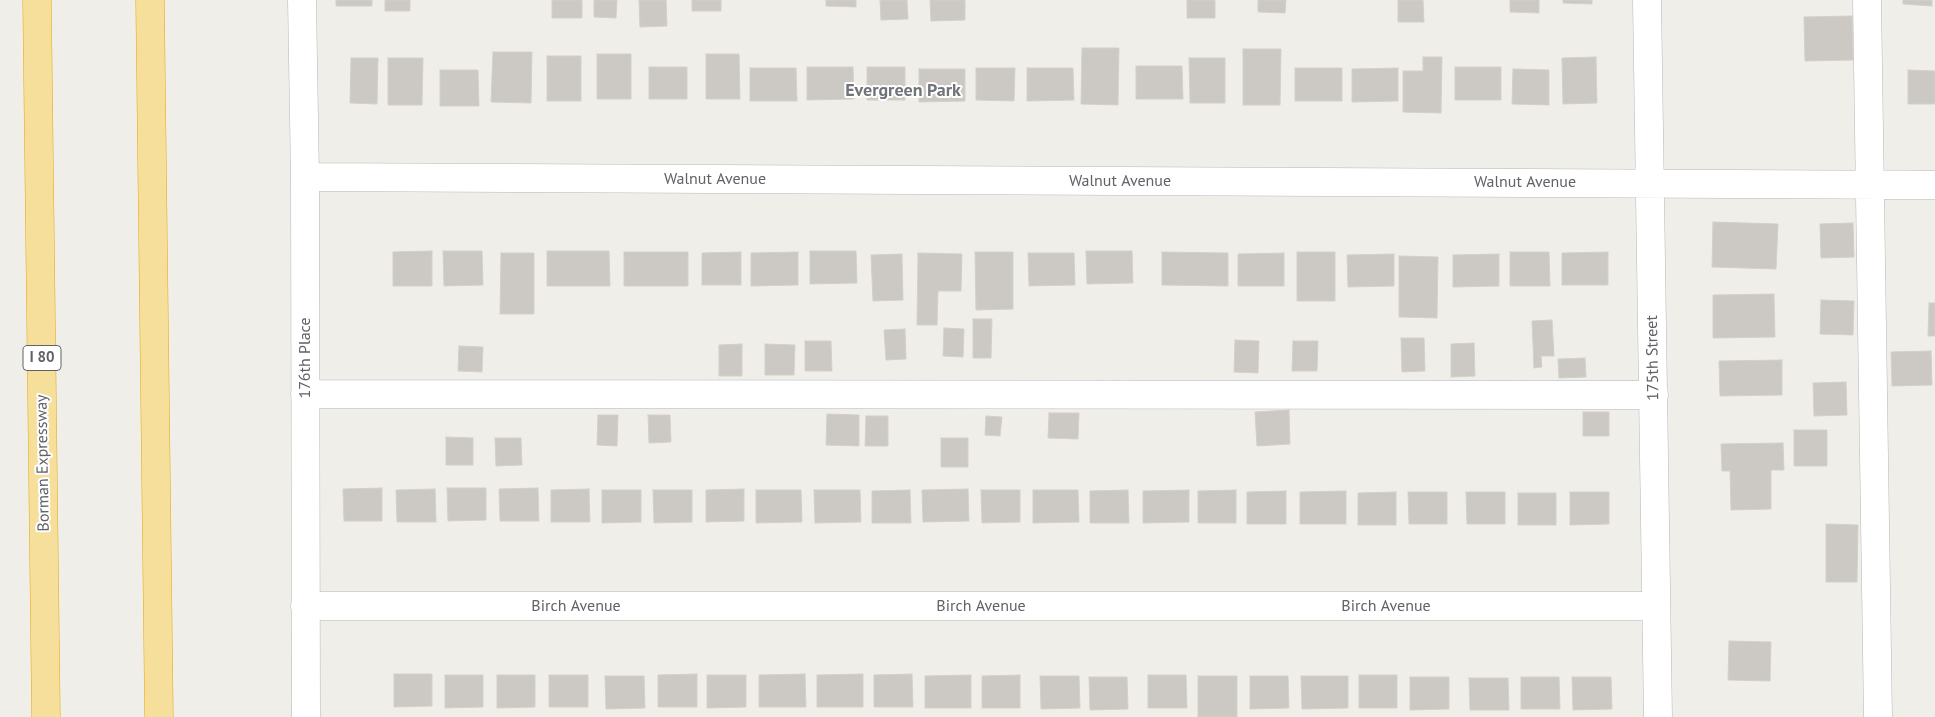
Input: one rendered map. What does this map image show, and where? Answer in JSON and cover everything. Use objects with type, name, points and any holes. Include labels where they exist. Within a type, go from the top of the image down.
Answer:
[{"type":"highway","name":"Borman Expressway","points":[[37,0],[46,717]]},
{"type":"highway","points":[[150,0],[159,717]]},
{"type":"street","name":"176th Place","points":[[302,0],[305,177],[306,717]]},
{"type":"street","name":"175th Street","points":[[1647,0],[1658,717]]},
{"type":"street","points":[[1867,0],[1878,717]]},
{"type":"street","name":"Walnut Avenue","points":[[305,177],[1935,185]]},
{"type":"street","points":[[305,394],[1654,395]]},
{"type":"street","name":"Birch Avenue","points":[[305,606],[1656,606]]},
{"type":"building","points":[[336,0],[372,0],[372,6],[336,6]]},
{"type":"building","points":[[385,0],[410,0],[410,11],[385,11]]},
{"type":"building","points":[[552,0],[582,0],[582,18],[552,18]]},
{"type":"building","points":[[594,0],[617,0],[616,18],[594,17]]},
{"type":"building","points":[[639,0],[666,0],[667,26],[640,27]]},
{"type":"building","points":[[692,0],[721,0],[721,11],[692,11]]},
{"type":"building","points":[[826,0],[856,0],[856,7],[826,6]]},
{"type":"building","points":[[880,0],[907,0],[908,19],[881,20]]},
{"type":"building","points":[[930,0],[965,0],[965,20],[931,21]]},
{"type":"building","points":[[1187,0],[1215,0],[1215,18],[1187,18]]},
{"type":"building","points":[[1258,0],[1286,0],[1285,13],[1258,12]]},
{"type":"building","points":[[1398,0],[1423,0],[1424,22],[1398,22]]},
{"type":"building","points":[[1510,0],[1539,0],[1539,13],[1510,12]]},
{"type":"building","points":[[1563,0],[1592,0],[1592,4],[1563,3]]},
{"type":"building","points":[[1903,0],[1932,0],[1932,6],[1903,4]]},
{"type":"building","points":[[1852,16],[1853,60],[1805,61],[1804,17]]},
{"type":"building","points":[[1082,48],[1119,48],[1118,105],[1081,104]]},
{"type":"building","points":[[1243,49],[1281,49],[1280,105],[1243,105]]},
{"type":"building","points":[[493,52],[532,52],[531,103],[491,102]]},
{"type":"building","points":[[597,54],[631,54],[631,99],[597,99]]},
{"type":"building","points":[[706,54],[739,54],[740,99],[706,99]]},
{"type":"building","points":[[547,56],[581,56],[581,101],[547,101]]},
{"type":"building","points":[[1423,57],[1442,57],[1441,113],[1403,112],[1403,71],[1423,71]]},
{"type":"building","points":[[1596,57],[1597,103],[1563,104],[1562,58]]},
{"type":"building","points":[[351,58],[378,58],[377,104],[350,103]]},
{"type":"building","points":[[388,58],[423,58],[422,105],[388,105]]},
{"type":"building","points":[[1189,58],[1225,58],[1225,103],[1190,103]]},
{"type":"building","points":[[1136,66],[1182,66],[1183,99],[1136,99]]},
{"type":"building","points":[[649,67],[687,67],[687,99],[649,99]]},
{"type":"building","points":[[807,67],[853,67],[854,99],[807,100]]},
{"type":"building","points":[[867,67],[905,67],[905,100],[867,100]]},
{"type":"building","points":[[1455,67],[1501,67],[1501,100],[1455,100]]},
{"type":"building","points":[[750,68],[796,68],[797,101],[750,101]]},
{"type":"building","points":[[976,68],[1015,68],[1014,101],[976,100]]},
{"type":"building","points":[[1027,68],[1073,68],[1074,100],[1027,101]]},
{"type":"building","points":[[1295,68],[1342,68],[1342,101],[1295,101]]},
{"type":"building","points":[[1398,68],[1398,101],[1352,102],[1352,69]]},
{"type":"building","points":[[919,69],[965,69],[965,101],[919,102]]},
{"type":"building","points":[[1513,69],[1549,70],[1549,105],[1512,104]]},
{"type":"building","points":[[440,70],[478,70],[479,106],[440,106]]},
{"type":"building","points":[[1908,70],[1935,71],[1935,104],[1908,104]]},
{"type":"building","points":[[1713,222],[1778,224],[1776,269],[1712,267]]},
{"type":"building","points":[[1853,223],[1854,257],[1821,258],[1820,224]]},
{"type":"building","points":[[432,251],[432,286],[393,286],[393,252]]},
{"type":"building","points":[[443,251],[482,251],[483,285],[444,286]]},
{"type":"building","points":[[547,251],[609,251],[610,286],[547,286]]},
{"type":"building","points":[[810,251],[856,251],[857,283],[810,284]]},
{"type":"building","points":[[1086,251],[1132,251],[1133,283],[1087,284]]},
{"type":"building","points":[[624,252],[688,252],[688,286],[624,286]]},
{"type":"building","points":[[741,252],[741,285],[702,285],[702,253]]},
{"type":"building","points":[[798,252],[798,285],[751,286],[751,253]]},
{"type":"building","points":[[975,252],[1013,252],[1013,309],[976,310]]},
{"type":"building","points":[[1162,252],[1228,253],[1228,286],[1162,285]]},
{"type":"building","points":[[1297,252],[1335,252],[1335,301],[1297,301]]},
{"type":"building","points":[[1510,252],[1549,252],[1550,286],[1510,286]]},
{"type":"building","points":[[1608,252],[1608,285],[1562,285],[1562,253]]},
{"type":"building","points":[[501,253],[534,253],[534,314],[500,314]]},
{"type":"building","points":[[918,253],[962,254],[961,291],[938,291],[937,325],[917,325]]},
{"type":"building","points":[[1028,253],[1074,253],[1075,285],[1029,286]]},
{"type":"building","points":[[1284,253],[1284,286],[1238,286],[1238,254]]},
{"type":"building","points":[[902,254],[903,300],[873,301],[871,255]]},
{"type":"building","points":[[1394,254],[1394,286],[1348,287],[1347,255]]},
{"type":"building","points":[[1499,254],[1499,286],[1453,287],[1453,255]]},
{"type":"building","points":[[1399,256],[1438,257],[1437,318],[1399,317]]},
{"type":"building","points":[[1774,294],[1775,337],[1713,338],[1713,295]]},
{"type":"building","points":[[1821,300],[1854,301],[1853,335],[1820,334]]},
{"type":"building","points":[[1929,303],[1935,303],[1935,336],[1928,336]]},
{"type":"building","points":[[973,319],[992,319],[991,358],[973,358]]},
{"type":"building","points":[[1552,320],[1554,356],[1541,356],[1542,367],[1534,368],[1532,321]]},
{"type":"building","points":[[944,328],[964,329],[963,357],[943,356]]},
{"type":"building","points":[[905,329],[906,359],[886,360],[884,330]]},
{"type":"building","points":[[1401,338],[1424,338],[1425,371],[1402,372]]},
{"type":"building","points":[[1235,340],[1259,341],[1258,373],[1234,372]]},
{"type":"building","points":[[805,341],[831,341],[832,371],[805,371]]},
{"type":"building","points":[[1293,341],[1318,341],[1317,371],[1292,371]]},
{"type":"building","points":[[1474,343],[1475,376],[1451,377],[1451,344]]},
{"type":"building","points":[[742,344],[742,376],[719,376],[719,345]]},
{"type":"building","points":[[765,344],[795,345],[794,375],[765,375]]},
{"type":"building","points":[[459,346],[483,347],[482,372],[458,371]]},
{"type":"building","points":[[1931,351],[1932,385],[1892,386],[1891,352]]},
{"type":"building","points":[[1585,358],[1586,377],[1559,378],[1558,359]]},
{"type":"building","points":[[1782,360],[1782,395],[1720,396],[1719,361]]},
{"type":"building","points":[[1846,382],[1847,415],[1814,416],[1813,383]]},
{"type":"building","points":[[1289,410],[1290,444],[1257,446],[1255,412]]},
{"type":"building","points":[[1583,412],[1609,412],[1609,436],[1583,436]]},
{"type":"building","points":[[1049,413],[1079,413],[1078,439],[1048,438]]},
{"type":"building","points":[[827,414],[859,415],[859,446],[826,445]]},
{"type":"building","points":[[598,415],[618,415],[617,446],[597,445]]},
{"type":"building","points":[[648,415],[670,415],[671,442],[649,443]]},
{"type":"building","points":[[866,416],[888,416],[888,446],[865,446]]},
{"type":"building","points":[[986,416],[1002,417],[1000,436],[985,435]]},
{"type":"building","points":[[1794,430],[1827,430],[1827,466],[1794,466]]},
{"type":"building","points":[[446,437],[473,438],[473,465],[446,465]]},
{"type":"building","points":[[495,438],[521,438],[522,465],[496,466]]},
{"type":"building","points":[[941,438],[968,438],[968,467],[941,467]]},
{"type":"building","points":[[1783,443],[1784,470],[1771,470],[1771,509],[1731,510],[1730,471],[1722,471],[1721,444]]},
{"type":"building","points":[[382,488],[382,521],[344,521],[343,489]]},
{"type":"building","points":[[447,488],[486,488],[486,520],[448,521]]},
{"type":"building","points":[[538,488],[539,521],[500,521],[499,489]]},
{"type":"building","points":[[435,489],[436,522],[397,522],[396,490]]},
{"type":"building","points":[[589,489],[590,522],[551,522],[551,490]]},
{"type":"building","points":[[744,489],[744,521],[706,522],[706,490]]},
{"type":"building","points":[[968,489],[969,521],[923,522],[922,490]]},
{"type":"building","points":[[602,490],[641,490],[641,522],[602,523]]},
{"type":"building","points":[[653,490],[692,490],[692,522],[654,523]]},
{"type":"building","points":[[756,490],[801,490],[802,522],[756,523]]},
{"type":"building","points":[[814,490],[860,490],[861,522],[815,523]]},
{"type":"building","points":[[910,490],[911,523],[872,523],[872,491]]},
{"type":"building","points":[[981,490],[1020,490],[1020,522],[982,523]]},
{"type":"building","points":[[1033,490],[1078,490],[1079,522],[1033,523]]},
{"type":"building","points":[[1128,490],[1129,523],[1090,523],[1090,491]]},
{"type":"building","points":[[1189,490],[1189,522],[1143,523],[1143,491]]},
{"type":"building","points":[[1236,490],[1236,523],[1198,523],[1198,491]]},
{"type":"building","points":[[1286,491],[1286,524],[1247,524],[1247,492]]},
{"type":"building","points":[[1346,491],[1346,524],[1300,524],[1300,492]]},
{"type":"building","points":[[1396,492],[1396,525],[1358,525],[1358,493]]},
{"type":"building","points":[[1408,492],[1447,492],[1447,524],[1409,524]]},
{"type":"building","points":[[1466,492],[1505,492],[1505,524],[1467,524]]},
{"type":"building","points":[[1570,492],[1609,492],[1609,524],[1570,525]]},
{"type":"building","points":[[1518,493],[1556,493],[1556,525],[1518,525]]},
{"type":"building","points":[[1826,524],[1858,525],[1857,582],[1826,582]]},
{"type":"building","points":[[1729,641],[1771,642],[1770,681],[1728,680]]},
{"type":"building","points":[[394,674],[432,674],[432,706],[394,707]]},
{"type":"building","points":[[697,674],[697,707],[658,707],[658,675]]},
{"type":"building","points":[[805,674],[806,707],[759,707],[759,675]]},
{"type":"building","points":[[863,674],[863,707],[817,707],[817,675]]},
{"type":"building","points":[[912,674],[913,707],[874,707],[874,675]]},
{"type":"building","points":[[445,675],[483,675],[483,707],[445,708]]},
{"type":"building","points":[[497,675],[535,675],[535,707],[497,708]]},
{"type":"building","points":[[549,675],[588,675],[588,707],[549,707]]},
{"type":"building","points":[[707,675],[746,675],[746,707],[707,708]]},
{"type":"building","points":[[971,675],[971,708],[925,708],[925,676]]},
{"type":"building","points":[[1020,675],[1020,708],[982,708],[982,676]]},
{"type":"building","points":[[1148,675],[1186,675],[1187,708],[1148,708]]},
{"type":"building","points":[[1359,675],[1397,675],[1397,708],[1359,708]]},
{"type":"building","points":[[605,676],[644,676],[645,708],[606,709]]},
{"type":"building","points":[[1040,676],[1079,676],[1080,708],[1041,709]]},
{"type":"building","points":[[1198,676],[1237,676],[1237,717],[1198,717]]},
{"type":"building","points":[[1250,676],[1288,676],[1289,708],[1250,709]]},
{"type":"building","points":[[1301,676],[1348,676],[1348,708],[1302,709]]},
{"type":"building","points":[[1089,677],[1127,677],[1128,709],[1090,710]]},
{"type":"building","points":[[1410,677],[1449,677],[1449,709],[1410,710]]},
{"type":"building","points":[[1521,677],[1559,677],[1560,709],[1521,709]]},
{"type":"building","points":[[1572,677],[1611,677],[1612,709],[1573,710]]},
{"type":"building","points":[[1469,678],[1508,678],[1509,710],[1470,710]]},
{"type":"district","name":"Evergreen Park","points":[[903,91]]}]
